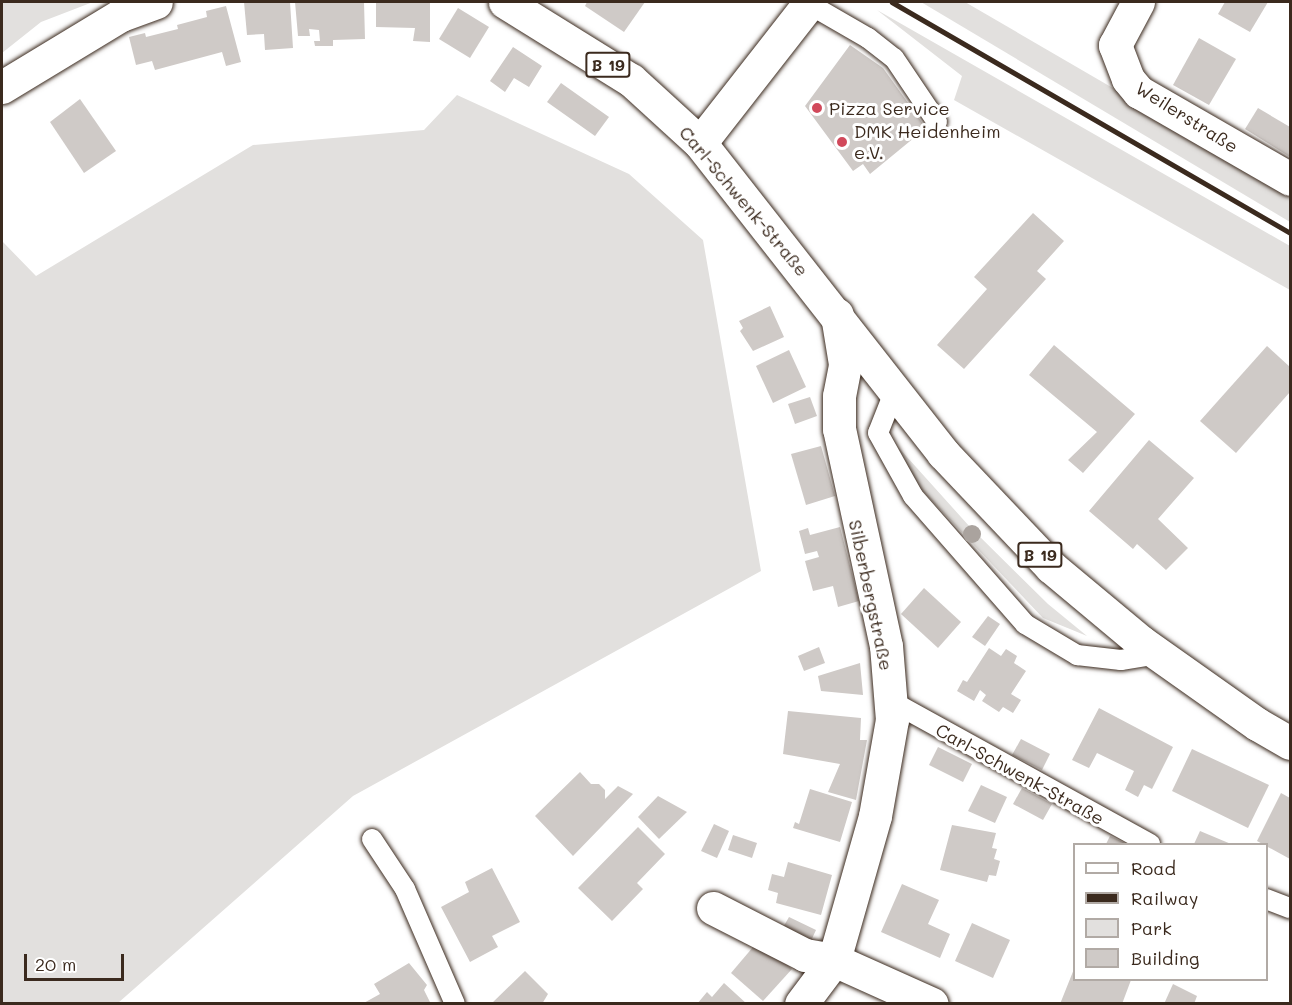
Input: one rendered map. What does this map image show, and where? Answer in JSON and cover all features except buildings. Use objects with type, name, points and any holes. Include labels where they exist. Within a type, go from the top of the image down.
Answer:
[{"type":"street","points":[[2,87],[121,15],[156,2]]},
{"type":"street","name":"Carl-Schwenk-Straße","points":[[505,2],[631,80],[700,143],[943,453],[1051,567],[1158,654],[1257,724],[1290,742]]},
{"type":"street","name":"Weilerstraße","points":[[1138,2],[1115,45],[1128,79],[1139,92],[1290,179]]},
{"type":"street","points":[[700,143],[809,3]]},
{"type":"street","name":"Silberbergstraße","points":[[801,1004],[834,960],[875,816],[892,720],[886,646],[839,429],[839,396],[845,364],[837,315]]},
{"type":"street","points":[[713,908],[805,955],[834,960],[932,1004]]},
{"type":"lane","points":[[809,3],[868,38],[894,58],[937,122]]},
{"type":"lane","points":[[895,390],[878,433],[913,496],[1025,624],[1077,655],[1121,660],[1158,654]]},
{"type":"lane","name":"Carl-Schwenk-Straße","points":[[891,701],[1148,843]]},
{"type":"lane","points":[[372,838],[405,889],[455,1004]]},
{"type":"lane","points":[[1268,900],[1290,908]]},
{"type":"green space","points":[[2,2],[93,2],[41,22],[2,53]]},
{"type":"green space","points":[[921,2],[965,2],[1290,191],[1290,222]]},
{"type":"green space","points":[[877,10],[1290,246],[1290,290],[954,100],[962,76]]},
{"type":"green space","points":[[457,95],[629,174],[703,240],[761,571],[353,796],[118,1003],[2,1003],[2,241],[36,276],[253,145],[424,130]]},
{"type":"green space","points":[[898,447],[970,527],[1048,604],[1087,636],[1043,618],[918,486]]},
{"type":"railway","points":[[892,2],[1290,233]]},
{"type":"place","name":"Pizza Service","points":[[817,108]]},
{"type":"place","name":"DMK Heidenheim e.V.","points":[[842,142]]}]
